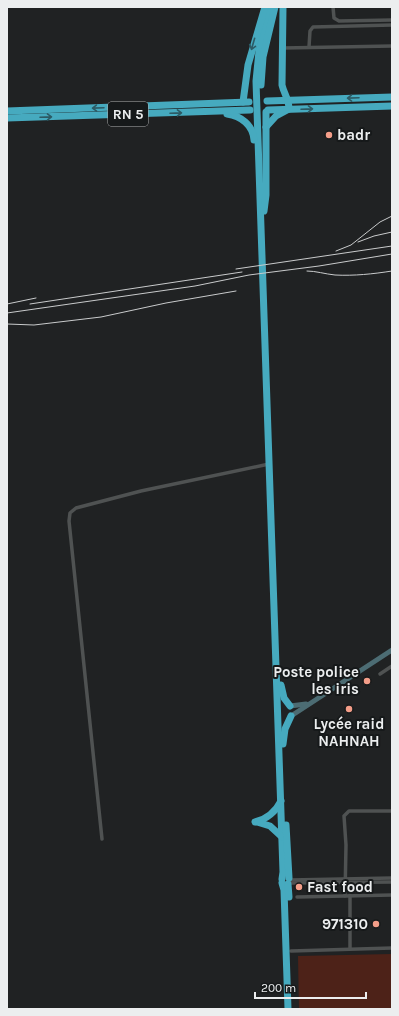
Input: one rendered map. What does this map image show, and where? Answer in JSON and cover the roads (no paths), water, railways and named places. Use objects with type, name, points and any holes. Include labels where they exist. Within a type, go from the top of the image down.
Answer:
[{"type":"highway","points":[[262,212],[256,193],[254,135],[250,111],[246,102],[248,65],[265,7]]},
{"type":"highway","points":[[270,7],[259,51],[258,81],[282,837],[287,881],[284,890],[288,1009]]},
{"type":"highway","points":[[258,81],[275,7]]},
{"type":"highway","points":[[262,212],[266,195],[266,127],[268,104],[279,93],[282,84],[283,7]]},
{"type":"highway","points":[[282,84],[285,94],[289,100],[289,109]]},
{"type":"highway","points":[[246,102],[256,96],[271,100],[392,97]]},
{"type":"highway","name":"RN 5","points":[[7,111],[246,102]]},
{"type":"highway","points":[[229,103],[230,111]]},
{"type":"highway","points":[[250,111],[254,115],[260,116],[267,111],[289,109],[392,106]]},
{"type":"highway","points":[[266,127],[276,116],[289,109]]},
{"type":"highway","name":"RN 5","points":[[7,118],[250,111]]},
{"type":"highway","points":[[209,112],[230,114],[241,118],[249,126],[254,135]]},
{"type":"highway","points":[[264,276],[281,686],[284,698],[292,711],[285,729],[283,746],[292,1009]]},
{"type":"highway","points":[[278,712],[279,707],[283,704],[290,706]]},
{"type":"highway","points":[[278,712],[280,716],[284,718],[291,716]]},
{"type":"highway","points":[[281,801],[276,810],[269,817],[255,822],[270,826],[282,837]]},
{"type":"street","points":[[333,7],[334,18],[339,21],[392,20]]},
{"type":"street","points":[[309,47],[310,31],[313,27],[392,25]]},
{"type":"street","points":[[283,48],[392,46]]},
{"type":"street","points":[[102,839],[68,521],[70,513],[76,508],[141,491],[270,464]]},
{"type":"street","points":[[291,716],[392,650]]},
{"type":"street","points":[[380,674],[392,666]]},
{"type":"street","points":[[290,706],[310,703]]},
{"type":"street","points":[[345,896],[346,845],[344,816],[349,811],[392,811]]},
{"type":"street","points":[[287,881],[392,878]]},
{"type":"street","points":[[345,880],[392,882]]},
{"type":"street","points":[[298,897],[392,895]]},
{"type":"street","points":[[350,896],[350,949]]},
{"type":"street","points":[[291,952],[392,948]]},
{"type":"railway","points":[[336,251],[351,245],[380,222],[392,216]]},
{"type":"railway","points":[[358,242],[374,236],[392,232]]},
{"type":"railway","points":[[236,269],[392,246]]},
{"type":"railway","points":[[7,313],[195,286],[249,275],[319,266],[392,254]]},
{"type":"railway","points":[[307,271],[335,275],[392,271]]},
{"type":"railway","points":[[30,304],[242,272]]},
{"type":"railway","points":[[7,324],[34,325],[101,317],[166,303],[236,291]]},
{"type":"railway","points":[[7,304],[36,298]]},
{"type":"place","name":"badr","points":[[329,135]]},
{"type":"place","name":"Poste police les iris","points":[[367,681]]},
{"type":"place","name":"Lycée raid NAHNAH","points":[[349,709]]},
{"type":"place","name":"Fast food","points":[[299,887]]},
{"type":"place","name":"971310","points":[[376,924]]}]
